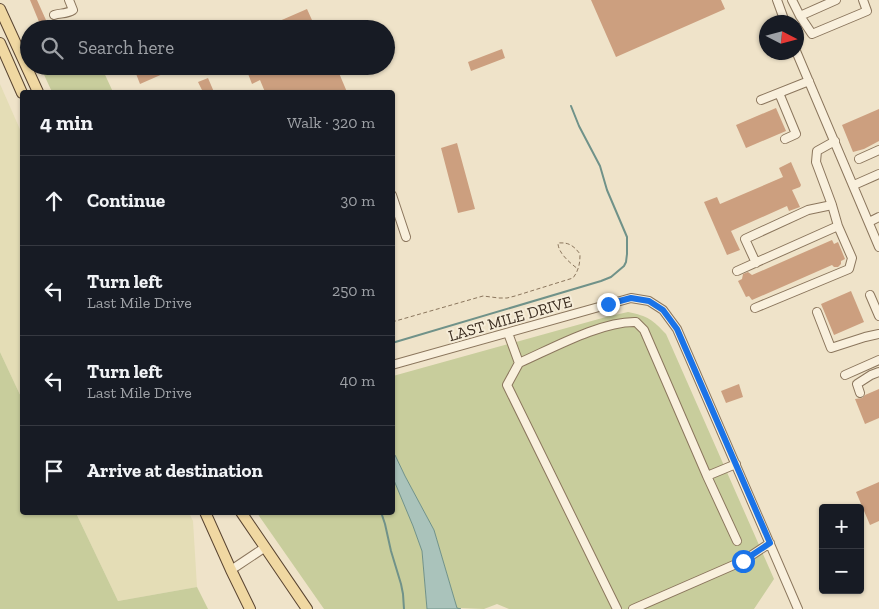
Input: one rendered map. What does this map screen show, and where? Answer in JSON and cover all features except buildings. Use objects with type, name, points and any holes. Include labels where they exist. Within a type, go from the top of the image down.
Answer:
[{"type":"main road","points":[[0,8],[20,42]]},
{"type":"main road","points":[[1,48],[21,90]]},
{"type":"main road","points":[[32,75],[37,90]]},
{"type":"main road","points":[[206,515],[250,609]]},
{"type":"main road","points":[[243,515],[307,609]]},
{"type":"street","points":[[54,15],[68,13],[73,10],[69,0]]},
{"type":"street","points":[[777,0],[782,15]]},
{"type":"street","points":[[792,0],[800,15]]},
{"type":"street","points":[[802,15],[836,0]]},
{"type":"street","points":[[804,22],[812,34],[867,10],[863,0]]},
{"type":"street","points":[[800,60],[879,247]]},
{"type":"street","points":[[761,100],[810,82]]},
{"type":"street","points":[[779,93],[796,134],[785,139]]},
{"type":"street","points":[[755,308],[849,269],[852,258],[838,226],[816,162],[817,151],[835,141]]},
{"type":"street","points":[[859,160],[879,150]]},
{"type":"street","points":[[854,185],[879,174]]},
{"type":"street","points":[[395,204],[406,237]]},
{"type":"street","points":[[756,263],[745,239],[808,210],[832,205]]},
{"type":"street","points":[[868,222],[879,217]]},
{"type":"street","points":[[737,271],[838,226]]},
{"type":"street","points":[[870,295],[879,316]]},
{"type":"street","name":"LAST MILE DRIVE","points":[[395,364],[631,298],[649,301],[663,310],[677,329],[798,609]]},
{"type":"street","points":[[817,312],[831,348],[879,334]]},
{"type":"street","points":[[617,609],[507,385],[519,363],[592,331],[625,322],[636,322],[644,330],[737,541]]},
{"type":"street","points":[[508,333],[519,363]]},
{"type":"street","points":[[845,375],[879,360]]},
{"type":"street","points":[[860,393],[857,384],[879,372]]},
{"type":"street","points":[[707,476],[736,464]]},
{"type":"street","points":[[633,609],[743,561],[770,543]]},
{"type":"street","points":[[231,570],[264,548]]},
{"type":"path","points":[[395,321],[483,296],[507,298],[516,296],[573,278],[578,269],[580,254],[574,246],[567,243],[558,243],[558,247],[569,263],[578,269]]},
{"type":"shaded area","points":[[0,84],[20,129],[20,395],[0,352]]},
{"type":"shaded area","points":[[77,515],[190,515],[193,521],[197,587],[118,601]]},
{"type":"green space","points":[[44,75],[105,75],[112,90],[51,90]]},
{"type":"green space","points":[[628,312],[641,315],[650,319],[666,334],[774,579],[754,609],[509,609],[497,604],[484,609],[457,608],[434,530],[395,455],[395,375]]},
{"type":"green space","points":[[0,352],[20,395],[20,515],[77,515],[118,601],[197,587],[208,609],[0,609]]},
{"type":"green space","points":[[395,483],[422,551],[427,609],[324,609],[258,515],[395,515]]},
{"type":"water","points":[[395,455],[434,530],[457,608],[461,609],[427,609],[422,551],[395,483]]},
{"type":"waterway","points":[[395,342],[601,281],[611,277],[624,266],[627,254],[627,237],[607,190],[600,166],[579,126],[571,106]]},
{"type":"waterway","points":[[382,515],[401,584],[404,609]]},
{"type":"route","points":[[608,304],[631,298],[649,301],[663,310],[677,329],[770,543],[743,561]]}]
